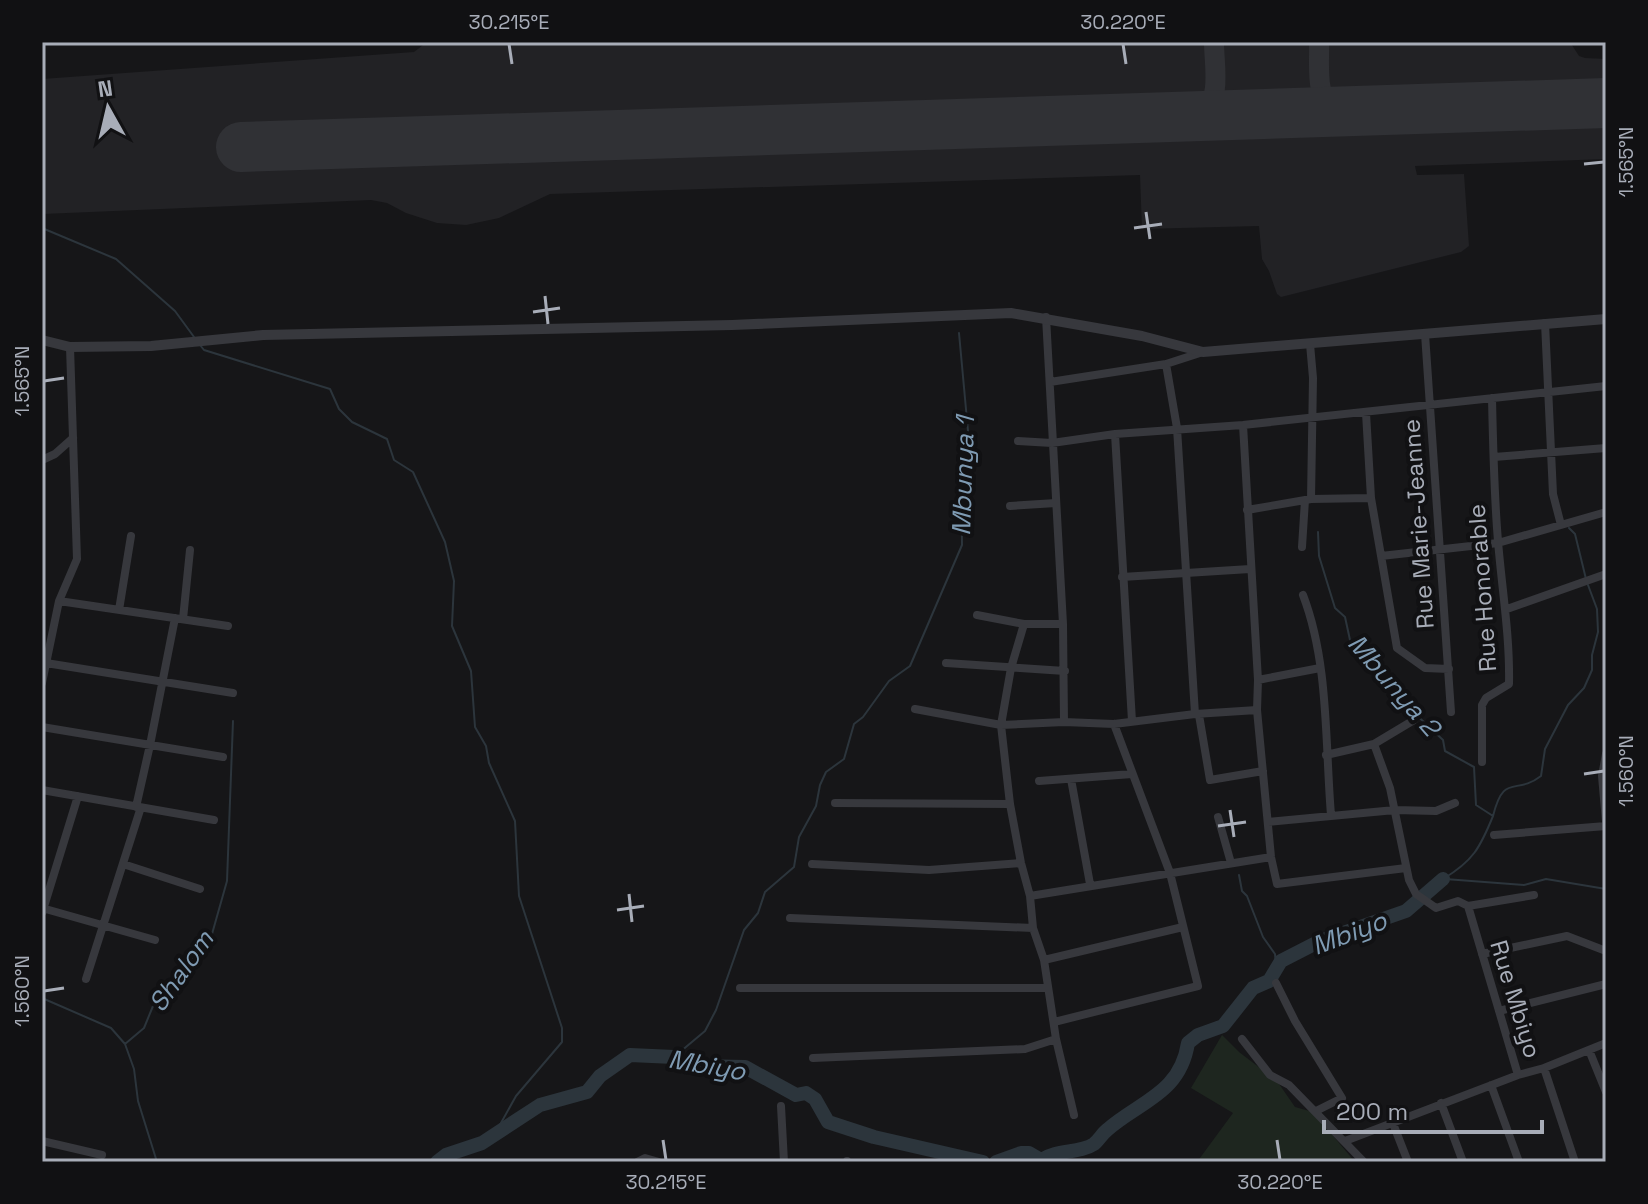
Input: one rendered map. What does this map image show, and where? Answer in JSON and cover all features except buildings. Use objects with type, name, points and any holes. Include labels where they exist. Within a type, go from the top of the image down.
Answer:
[{"type":"street","points":[[42,340],[70,347],[151,346],[263,335],[732,325],[1011,313],[1142,336],[1203,352]]},
{"type":"street","points":[[1046,317],[1063,624],[1064,722]]},
{"type":"street","points":[[1050,382],[1166,364],[1203,352],[1606,319]]},
{"type":"street","points":[[1545,323],[1553,494],[1561,525]]},
{"type":"street","name":"Rue Marie-Jeanne","points":[[1425,334],[1451,712]]},
{"type":"street","points":[[1302,547],[1308,500],[1312,416],[1310,344]]},
{"type":"street","points":[[42,681],[59,601],[77,559],[70,347]]},
{"type":"street","points":[[1166,364],[1177,428],[1197,714],[1210,780],[1263,771]]},
{"type":"street","points":[[1018,441],[1052,443],[1115,434],[1366,413],[1606,386]]},
{"type":"street","name":"Rue Honorable","points":[[1482,762],[1482,705],[1486,698],[1509,684],[1507,609],[1498,543],[1492,398]]},
{"type":"street","points":[[1366,413],[1371,498],[1397,648],[1425,668],[1449,669]]},
{"type":"street","points":[[1243,425],[1258,680],[1257,710],[1271,857],[1277,884],[1406,868]]},
{"type":"street","points":[[1115,434],[1132,721]]},
{"type":"street","points":[[42,460],[55,454],[73,438]]},
{"type":"street","points":[[1494,457],[1606,448]]},
{"type":"street","points":[[1247,510],[1308,500],[1371,498]]},
{"type":"street","points":[[1010,506],[1056,503]]},
{"type":"street","points":[[1381,556],[1439,547],[1498,543],[1606,512]]},
{"type":"street","points":[[119,610],[131,536]]},
{"type":"street","points":[[86,979],[138,807],[179,619],[190,550]]},
{"type":"street","points":[[1122,577],[1250,569]]},
{"type":"street","points":[[1507,609],[1606,574]]},
{"type":"street","points":[[1303,595],[1311,616],[1320,668],[1331,815]]},
{"type":"street","points":[[59,601],[228,626]]},
{"type":"street","points":[[977,615],[1024,624],[1063,624]]},
{"type":"street","points":[[1024,624],[1011,668],[1001,725],[1010,804],[1030,896],[1033,928],[1044,960],[1056,1039],[1074,1115]]},
{"type":"street","points":[[46,663],[233,693]]},
{"type":"street","points":[[946,663],[1065,671]]},
{"type":"street","points":[[1258,680],[1320,668]]},
{"type":"street","points":[[915,709],[1001,725],[1064,722],[1114,724],[1257,710]]},
{"type":"street","points":[[1326,755],[1374,744],[1414,720]]},
{"type":"street","points":[[1054,1022],[1198,986],[1170,873],[1114,724]]},
{"type":"street","points":[[42,727],[223,757]]},
{"type":"street","points":[[1374,744],[1390,788],[1406,868],[1419,898],[1436,908],[1458,901],[1468,906],[1534,895]]},
{"type":"street","points":[[1494,835],[1606,824],[1602,776],[1606,754]]},
{"type":"street","points":[[1039,781],[1132,774]]},
{"type":"street","points":[[1071,779],[1090,884]]},
{"type":"street","points":[[42,790],[214,820]]},
{"type":"street","points":[[78,796],[42,910],[155,940]]},
{"type":"street","points":[[835,803],[1010,804]]},
{"type":"street","points":[[1268,822],[1395,810],[1436,811],[1455,803]]},
{"type":"street","points":[[1218,817],[1231,863]]},
{"type":"street","points":[[1030,896],[1271,857]]},
{"type":"street","points":[[812,864],[929,870],[1021,863]]},
{"type":"street","points":[[123,864],[200,889]]},
{"type":"street","name":"Rue Mbiyo","points":[[1468,906],[1518,1075],[1544,1068],[1575,1162]]},
{"type":"street","points":[[790,918],[1033,928]]},
{"type":"street","points":[[1044,960],[1183,927]]},
{"type":"street","points":[[1482,954],[1567,936],[1606,951]]},
{"type":"street","points":[[1276,983],[1295,1021],[1342,1098],[1316,1111]]},
{"type":"street","points":[[1499,1011],[1606,984]]},
{"type":"street","points":[[740,988],[1047,988]]},
{"type":"street","points":[[813,1058],[1025,1049],[1056,1039]]},
{"type":"street","points":[[1242,1039],[1270,1075],[1289,1085],[1364,1162]]},
{"type":"street","points":[[1544,1068],[1606,1043]]},
{"type":"street","points":[[1589,1050],[1606,1092]]},
{"type":"street","points":[[1345,1141],[1518,1075]]},
{"type":"street","points":[[1491,1085],[1519,1162]]},
{"type":"street","points":[[1441,1103],[1463,1162]]},
{"type":"street","points":[[781,1106],[784,1162]]},
{"type":"street","points":[[1392,1121],[1408,1162]]},
{"type":"street","points":[[42,1141],[102,1155]]},
{"type":"street","points":[[637,1162],[645,1158],[659,1162]]},
{"type":"shaded area","points":[[427,42],[1570,42],[1579,56],[1606,59],[1606,159],[1415,166],[1417,175],[1464,174],[1469,246],[1461,252],[1281,297],[1262,259],[1259,226],[1142,229],[1140,175],[550,194],[499,218],[466,225],[437,223],[387,203],[371,200],[43,214],[42,79],[414,52]]},
{"type":"shaded area","points":[[1222,1035],[1277,1081],[1295,1107],[1313,1112],[1355,1162],[1197,1162],[1233,1113],[1191,1088]]},
{"type":"waterway","points":[[42,228],[116,259],[175,311],[194,337]]},
{"type":"waterway","name":"Mbunya 1","points":[[674,1057],[705,1031],[716,1010],[744,930],[758,913],[765,892],[794,867],[799,837],[816,806],[826,772],[844,759],[854,724],[863,717],[889,681],[910,666],[962,545],[961,475],[968,431],[959,333]]},
{"type":"waterway","points":[[200,345],[204,350],[330,389],[339,409],[352,422],[387,439],[394,460],[413,472],[445,542],[454,581],[452,626],[471,671],[475,727],[486,746],[489,763],[515,821],[519,896],[562,1028],[562,1042],[516,1096],[496,1132]]},
{"type":"waterway","name":"Mbunya 2","points":[[1569,528],[1575,534],[1586,579]]},
{"type":"waterway","name":"Mbunya 2","points":[[1318,532],[1319,556],[1335,608],[1345,617],[1350,640],[1408,707],[1443,740],[1445,751],[1474,767],[1476,805],[1493,816],[1474,853],[1443,879]]},
{"type":"waterway","name":"Mbunya 2","points":[[1493,816],[1497,802],[1506,789],[1532,782],[1541,776],[1545,749],[1568,705],[1584,688],[1592,670],[1598,632],[1597,609],[1588,585]]},
{"type":"waterway","name":"Shalom","points":[[125,1044],[144,1028],[153,1006],[212,934],[227,881],[233,721]]},
{"type":"waterway","points":[[1239,875],[1242,891],[1247,896],[1263,937],[1275,954],[1276,966]]},
{"type":"waterway","name":"Mbiyo","points":[[996,1162],[1021,1153],[1029,1153],[1041,1160],[1094,1144],[1107,1130],[1168,1085],[1184,1060],[1188,1043],[1198,1035],[1223,1026],[1253,988],[1269,981],[1281,961],[1320,941],[1406,911],[1443,879]]},
{"type":"waterway","points":[[1445,879],[1524,885],[1546,879],[1606,889]]},
{"type":"waterway","name":"Shalom","points":[[42,998],[111,1028],[125,1044],[157,1162]]},
{"type":"waterway","name":"Mbiyo","points":[[437,1162],[446,1155],[482,1143],[540,1105],[587,1092],[600,1076],[630,1055],[674,1057],[695,1066],[745,1067],[796,1095],[806,1093],[815,1099],[828,1122],[874,1137],[983,1162]]},
{"type":"taxiway","points":[[1202,115],[1215,91],[1214,42]]},
{"type":"taxiway","points":[[1319,42],[1321,89],[1328,105],[1335,111]]},
{"type":"taxiway","points":[[1215,94],[1221,107],[1231,114]]},
{"type":"runway","points":[[241,147],[1606,103]]}]
